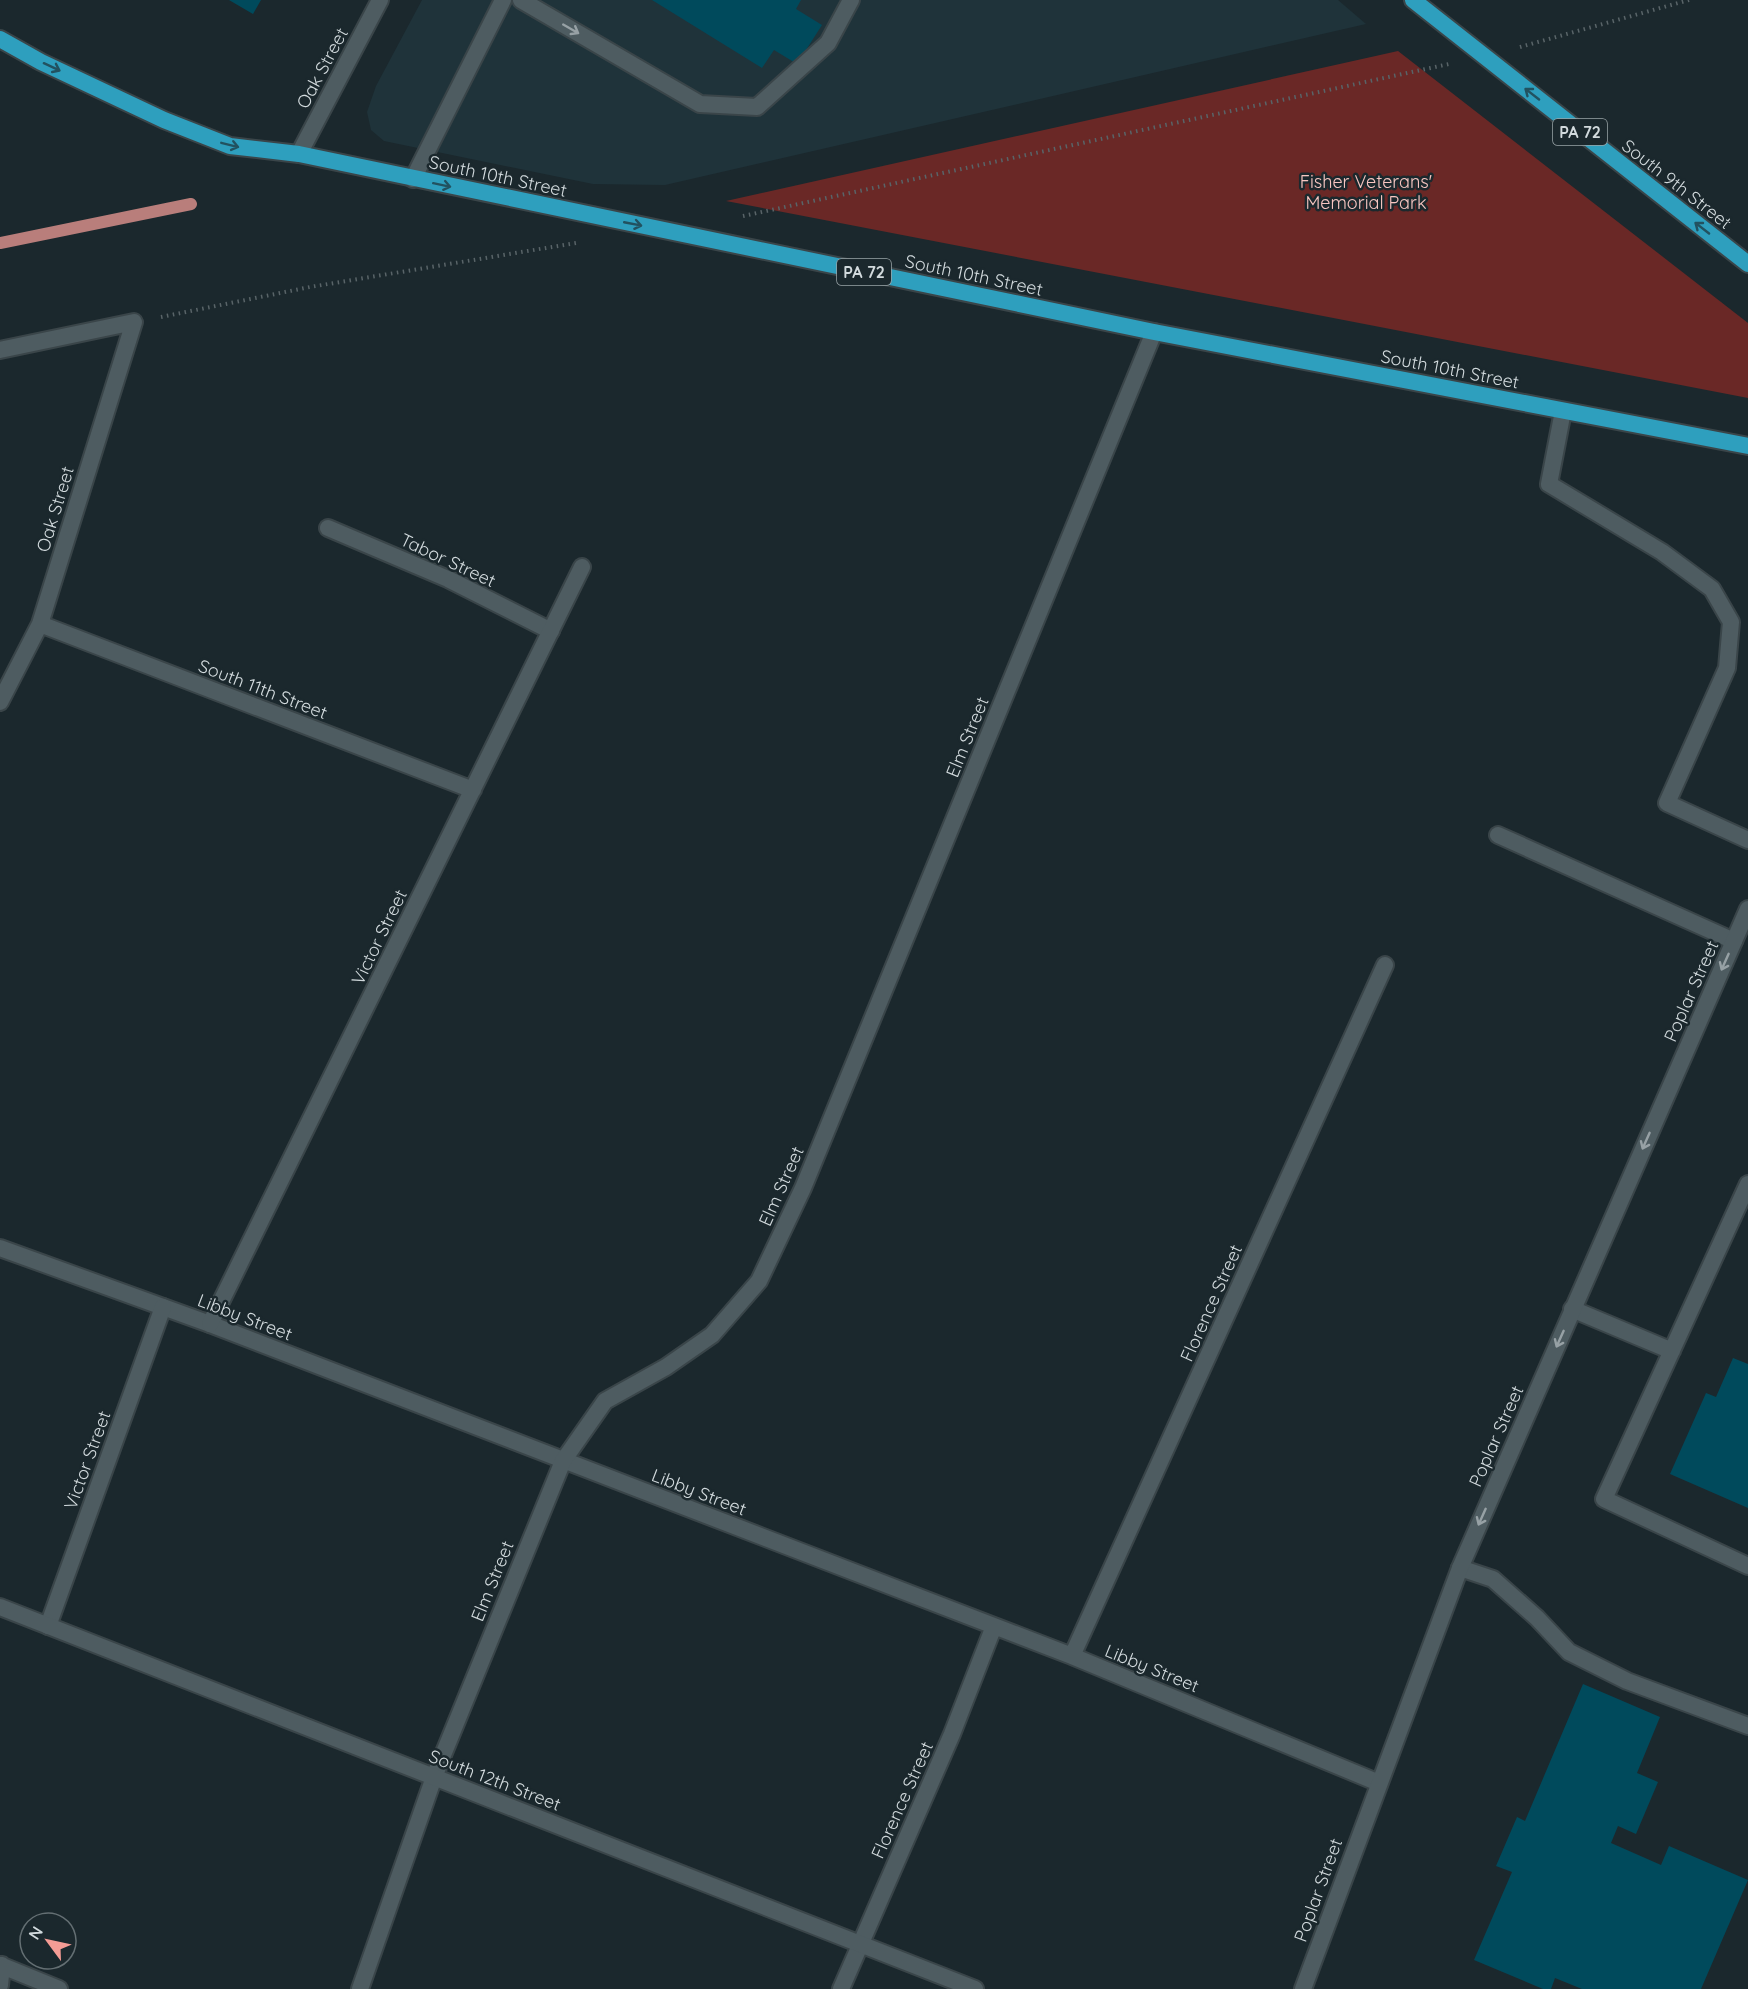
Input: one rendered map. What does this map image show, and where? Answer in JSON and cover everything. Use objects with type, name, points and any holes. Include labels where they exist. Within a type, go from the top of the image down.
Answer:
[{"type":"highway","name":"South 9th Street","points":[[1416,1],[1748,264]]},
{"type":"highway","name":"South 10th Street","points":[[0,39],[41,62],[164,120],[230,146],[299,154],[1154,332],[1748,446]]},
{"type":"street","name":"Oak Street","points":[[299,154],[380,0]]},
{"type":"street","points":[[413,178],[503,0]]},
{"type":"street","points":[[521,0],[700,104],[757,107],[828,43],[851,0]]},
{"type":"street","name":"Oak Street","points":[[0,702],[40,624],[134,322]]},
{"type":"street","points":[[0,350],[134,322]]},
{"type":"street","name":"Elm Street","points":[[360,1989],[434,1777],[563,1461],[605,1401],[666,1367],[712,1335],[759,1281],[803,1188],[1154,332]]},
{"type":"street","points":[[1563,411],[1549,484],[1662,552],[1712,589],[1731,622],[1727,668],[1667,803],[1748,840]]},
{"type":"street","name":"Tabor Street","points":[[328,528],[448,579],[551,631]]},
{"type":"street","name":"Victor Street","points":[[210,1324],[582,567]]},
{"type":"street","name":"South 11th Street","points":[[40,624],[473,789]]},
{"type":"street","points":[[1498,835],[1734,941]]},
{"type":"street","name":"Poplar Street","points":[[1303,1989],[1460,1568],[1748,909]]},
{"type":"street","name":"Florence Street","points":[[1072,1656],[1385,965]]},
{"type":"street","points":[[1748,1184],[1604,1499],[1748,1566]]},
{"type":"street","name":"Libby Street","points":[[0,1248],[210,1324],[1072,1656],[1379,1783]]},
{"type":"street","name":"Victor Street","points":[[48,1626],[163,1307]]},
{"type":"street","points":[[1572,1309],[1671,1351]]},
{"type":"street","points":[[1460,1568],[1493,1579],[1537,1618],[1569,1653],[1627,1681],[1748,1726]]},
{"type":"street","name":"South 12th Street","points":[[0,1607],[975,1989]]},
{"type":"street","name":"Florence Street","points":[[841,1989],[952,1734],[994,1626]]},
{"type":"street","points":[[0,1985],[1,1965],[59,1989]]},
{"type":"path","points":[[732,218],[1484,57],[1689,0]]},
{"type":"path","points":[[134,322],[310,287],[578,243]]},
{"type":"shaded area","points":[[422,0],[1338,0],[1366,24],[665,185],[593,184],[384,141],[371,130],[367,112],[376,86]]},
{"type":"green space","name":"Fisher Veterans' Memorial Park","points":[[1398,51],[1748,323],[1748,398],[726,201]]},
{"type":"building","points":[[229,0],[261,0],[253,14]]},
{"type":"building","points":[[652,0],[801,0],[796,9],[822,25],[797,64],[774,50],[762,68]]},
{"type":"building","points":[[1733,1358],[1748,1364],[1748,1508],[1670,1474],[1706,1393],[1716,1397]]},
{"type":"building","points":[[1583,1684],[1660,1717],[1637,1773],[1658,1782],[1636,1834],[1618,1826],[1611,1843],[1661,1865],[1669,1846],[1748,1880],[1701,1989],[1582,1989],[1555,1978],[1551,1989],[1543,1989],[1474,1960],[1512,1872],[1496,1866],[1517,1817],[1525,1821]]},
{"type":"waterway","points":[[0,243],[191,204]]}]
